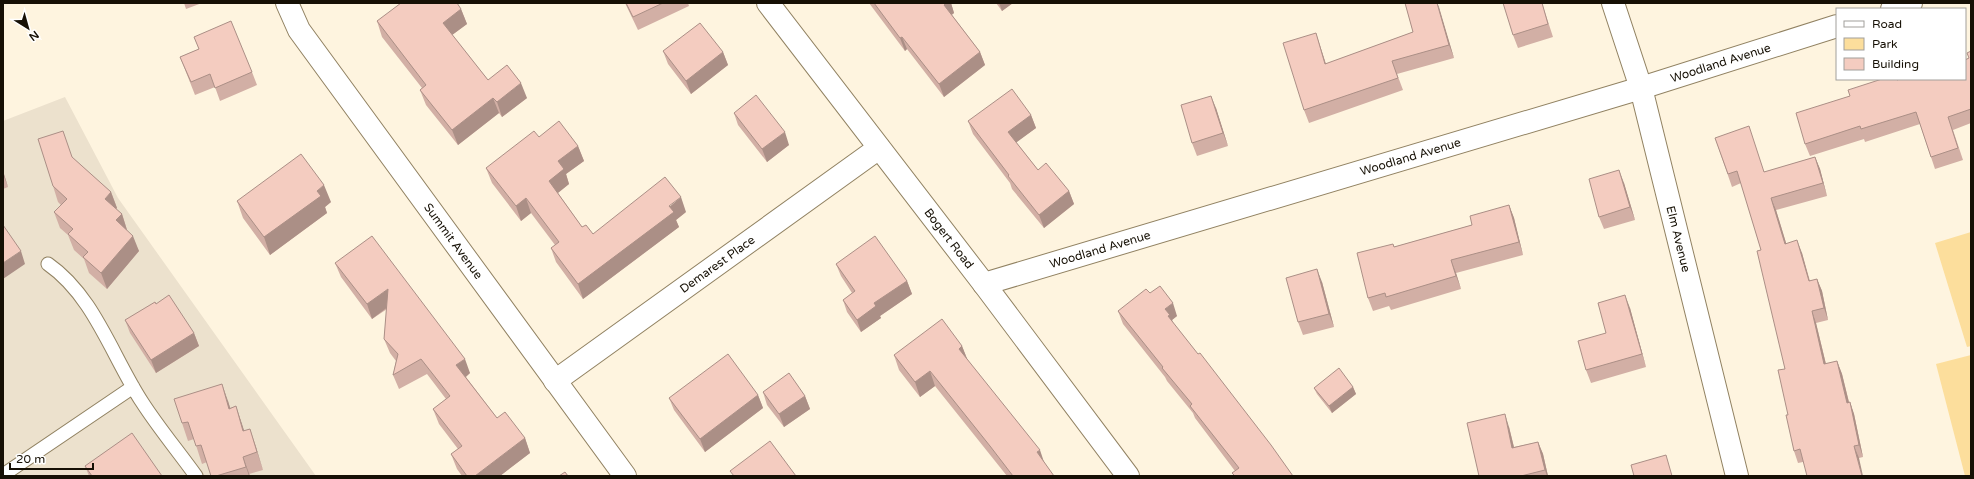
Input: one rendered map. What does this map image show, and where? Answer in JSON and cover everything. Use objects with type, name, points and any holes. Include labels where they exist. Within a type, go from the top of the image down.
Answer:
[{"type":"street","name":"Summit Avenue","points":[[287,3],[299,30],[624,476]]},
{"type":"street","name":"Bogert Road","points":[[768,3],[984,284],[1128,476]]},
{"type":"street","name":"Elm Avenue","points":[[1613,3],[1641,88],[1736,476]]},
{"type":"street","points":[[1895,8],[1911,3]]},
{"type":"street","name":"Woodland Avenue","points":[[984,284],[1641,88],[1836,26]]},
{"type":"street","name":"Demarest Place","points":[[555,381],[879,148]]},
{"type":"lane","points":[[48,264],[72,285],[91,311],[142,402],[196,476]]},
{"type":"lane","points":[[3,475],[133,387]]},
{"type":"shaded area","points":[[65,97],[118,198],[316,476],[3,476],[3,121]]},
{"type":"green space","points":[[1971,232],[1971,346],[1967,347],[1935,243]]},
{"type":"green space","points":[[1971,355],[1971,476],[1965,476],[1936,364]]},
{"type":"building","points":[[401,3],[457,3],[461,9],[443,23],[488,80],[507,65],[521,83],[497,102],[493,98],[452,130],[420,90],[426,85],[377,21]]},
{"type":"building","points":[[626,3],[663,3],[633,17]]},
{"type":"building","points":[[874,3],[946,3],[944,5],[980,52],[939,84],[902,37],[900,38]]},
{"type":"building","points":[[1405,3],[1437,3],[1449,45],[1392,61],[1398,78],[1304,110],[1283,43],[1316,33],[1325,64],[1413,32]]},
{"type":"building","points":[[1503,3],[1542,3],[1548,24],[1513,35]]},
{"type":"building","points":[[231,21],[252,72],[215,88],[210,74],[191,82],[180,57],[199,49],[194,37]]},
{"type":"building","points":[[700,23],[723,52],[686,81],[663,51]]},
{"type":"building","points":[[1971,51],[1971,109],[1948,117],[1958,148],[1931,157],[1916,112],[1861,129],[1860,126],[1805,144],[1796,113],[1850,96],[1848,90],[1879,80],[1966,80],[1966,60],[1969,58],[1967,53]]},
{"type":"building","points":[[1012,89],[1031,115],[1008,132],[1038,170],[1046,163],[1069,191],[1039,215],[1008,176],[1009,175],[968,121]]},
{"type":"building","points":[[756,95],[785,132],[762,149],[734,113]]},
{"type":"building","points":[[1211,96],[1223,133],[1192,143],[1181,105]]},
{"type":"building","points":[[559,121],[578,146],[558,161],[564,169],[549,181],[582,227],[586,225],[593,234],[665,177],[681,197],[669,206],[674,212],[578,284],[551,248],[559,242],[526,198],[516,206],[486,168],[534,131],[539,137]]},
{"type":"building","points":[[1749,126],[1764,172],[1815,157],[1823,183],[1771,198],[1785,244],[1797,240],[1809,281],[1817,279],[1824,308],[1812,311],[1824,364],[1837,361],[1847,403],[1850,402],[1859,445],[1854,446],[1862,476],[1807,476],[1800,449],[1794,451],[1778,370],[1785,369],[1757,251],[1761,250],[1737,171],[1728,174],[1715,138]]},
{"type":"building","points":[[63,131],[72,157],[111,192],[105,199],[122,214],[116,220],[133,236],[101,273],[83,257],[88,252],[68,234],[73,229],[54,212],[67,199],[53,186],[38,139]]},
{"type":"building","points":[[301,154],[324,185],[317,191],[321,196],[264,237],[237,201]]},
{"type":"building","points":[[1619,170],[1630,207],[1599,217],[1589,179]]},
{"type":"building","points":[[1509,205],[1519,242],[1451,260],[1456,276],[1386,297],[1385,293],[1368,298],[1357,253],[1393,244],[1394,247],[1472,225],[1470,216]]},
{"type":"building","points":[[3,225],[21,251],[3,263]]},
{"type":"building","points":[[372,236],[465,359],[456,365],[497,418],[505,412],[525,438],[475,476],[467,476],[451,454],[462,446],[433,409],[450,396],[421,359],[393,375],[398,354],[384,339],[388,289],[367,304],[335,263]]},
{"type":"building","points":[[875,236],[907,281],[874,303],[876,306],[857,320],[843,300],[855,291],[836,264]]},
{"type":"building","points":[[1317,269],[1329,314],[1298,322],[1286,278]]},
{"type":"building","points":[[1160,286],[1173,303],[1165,309],[1170,315],[1168,316],[1198,354],[1200,353],[1293,476],[1235,476],[1232,473],[1239,468],[1190,406],[1192,404],[1118,311],[1146,289],[1150,293]]},
{"type":"building","points":[[169,295],[194,333],[151,360],[125,320],[155,302],[156,304]]},
{"type":"building","points":[[1625,295],[1642,354],[1586,370],[1578,341],[1606,333],[1598,303]]},
{"type":"building","points":[[942,319],[962,346],[959,349],[1040,450],[1037,452],[1054,476],[1013,476],[930,371],[915,382],[894,355]]},
{"type":"building","points":[[728,354],[758,395],[700,439],[669,398]]},
{"type":"building","points":[[1339,368],[1353,387],[1329,406],[1314,388]]},
{"type":"building","points":[[789,373],[805,396],[779,414],[763,392]]},
{"type":"building","points":[[222,384],[229,409],[236,406],[243,431],[250,429],[257,452],[243,457],[246,467],[216,476],[211,476],[201,445],[196,446],[188,422],[182,423],[174,399]]},
{"type":"building","points":[[1505,414],[1512,448],[1538,442],[1545,470],[1521,476],[1479,476],[1467,423]]},
{"type":"building","points":[[132,433],[162,476],[92,476],[85,466]]},
{"type":"building","points":[[770,441],[796,476],[734,476],[730,471]]},
{"type":"building","points":[[1666,455],[1672,476],[1634,476],[1631,465]]},
{"type":"building","points":[[565,472],[568,476],[559,476]]}]
